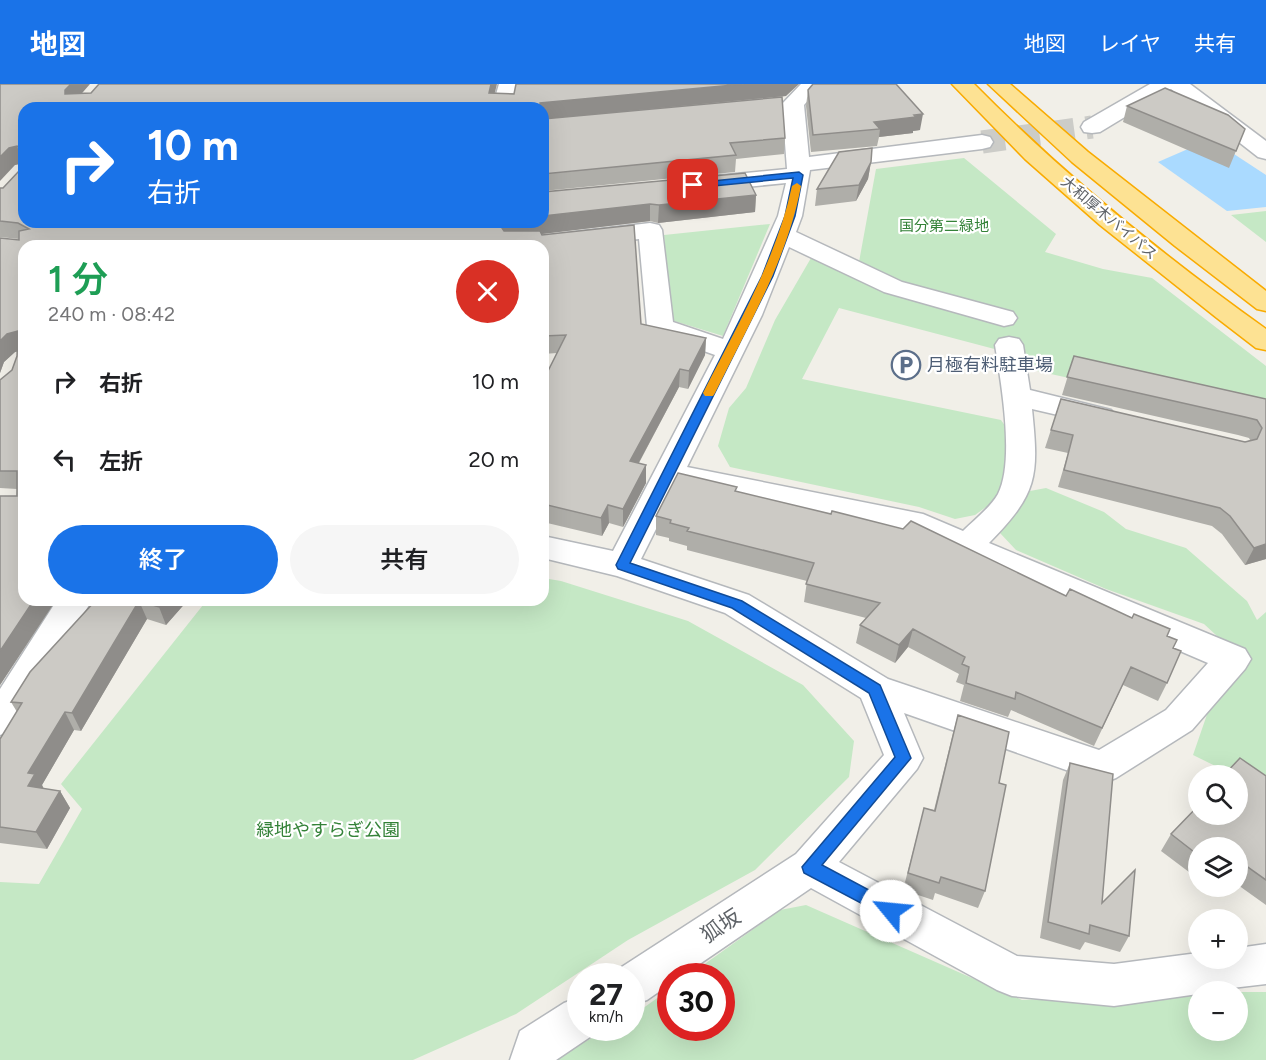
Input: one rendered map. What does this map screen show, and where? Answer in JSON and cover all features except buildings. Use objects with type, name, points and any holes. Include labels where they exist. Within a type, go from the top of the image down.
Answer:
[{"type":"highway","name":"大和厚木バイパス","points":[[962,84],[1044,164],[1144,249],[1266,342]]},
{"type":"highway","name":"大和厚木バイパス","points":[[998,84],[1080,157],[1184,241],[1266,303]]},
{"type":"street","points":[[504,102],[509,84]]},
{"type":"street","points":[[622,565],[768,276],[790,216],[799,170],[782,105],[813,84]]},
{"type":"street","points":[[1092,127],[1165,84]]},
{"type":"street","points":[[1177,84],[1266,152]]},
{"type":"street","points":[[681,187],[982,142]]},
{"type":"street","points":[[549,242],[650,230],[660,326],[731,351]]},
{"type":"street","points":[[783,235],[893,287],[1006,332],[1016,396],[1020,480],[1011,499],[967,547]]},
{"type":"street","points":[[1016,396],[1132,423]]},
{"type":"street","points":[[549,548],[622,565],[737,604],[875,689],[1103,767],[1179,720],[1233,659],[967,547],[923,525],[668,473]]},
{"type":"street","points":[[0,720],[71,606]]},
{"type":"street","name":"狐坂","points":[[645,976],[810,867],[903,758],[875,689]]},
{"type":"street","points":[[810,867],[1011,976],[1114,985],[1266,964]]},
{"type":"street","points":[[533,1060],[536,1047],[567,1027]]},
{"type":"green space","name":"国分第二緑地","points":[[964,158],[1056,234],[1045,252],[1103,269],[1152,278],[1266,366],[1266,421],[1037,371],[1002,351],[839,308],[802,379],[1001,420],[1008,430],[1015,461],[997,499],[975,515],[955,519],[919,507],[730,467],[718,446],[729,408],[746,388],[775,320],[811,258],[833,258],[859,262],[876,169]]},
{"type":"green space","points":[[1266,211],[1266,242],[1231,215]]},
{"type":"green space","points":[[770,224],[723,336],[671,320],[664,235]]},
{"type":"green space","points":[[1046,488],[1104,512],[1126,529],[1186,548],[1247,601],[1257,620],[1266,612],[1266,791],[1248,782],[1248,765],[1213,765],[1193,755],[1230,648],[1204,624],[1106,589],[1016,550],[1000,533],[1030,491]]},
{"type":"green space","name":"緑地やすらぎ公園","points":[[549,579],[561,581],[688,621],[803,685],[854,741],[849,777],[755,870],[628,940],[593,963],[567,963],[567,980],[516,1014],[413,1060],[0,1060],[0,882],[39,884],[82,809],[61,784],[202,606],[549,606]]},
{"type":"green space","points":[[806,905],[1022,1000],[1188,992],[1188,1041],[1248,1041],[1248,992],[1266,992],[1266,1060],[552,1060],[586,1041],[645,1041],[645,1007],[657,998],[657,1041],[735,1041],[735,963],[706,963],[780,910]]},
{"type":"water","points":[[1211,139],[1266,175],[1266,207],[1227,211],[1158,162]]},
{"type":"tunnel","points":[[982,142],[1092,127]]},
{"type":"slow traffic","points":[[709,393],[768,276],[790,216],[797,186]]},
{"type":"place","name":"月極有料駐車場","points":[[906,365]]},
{"type":"route","points":[[693,185],[799,175],[790,216],[768,276],[622,565],[737,604],[875,689],[903,758],[810,867],[891,911]]}]
